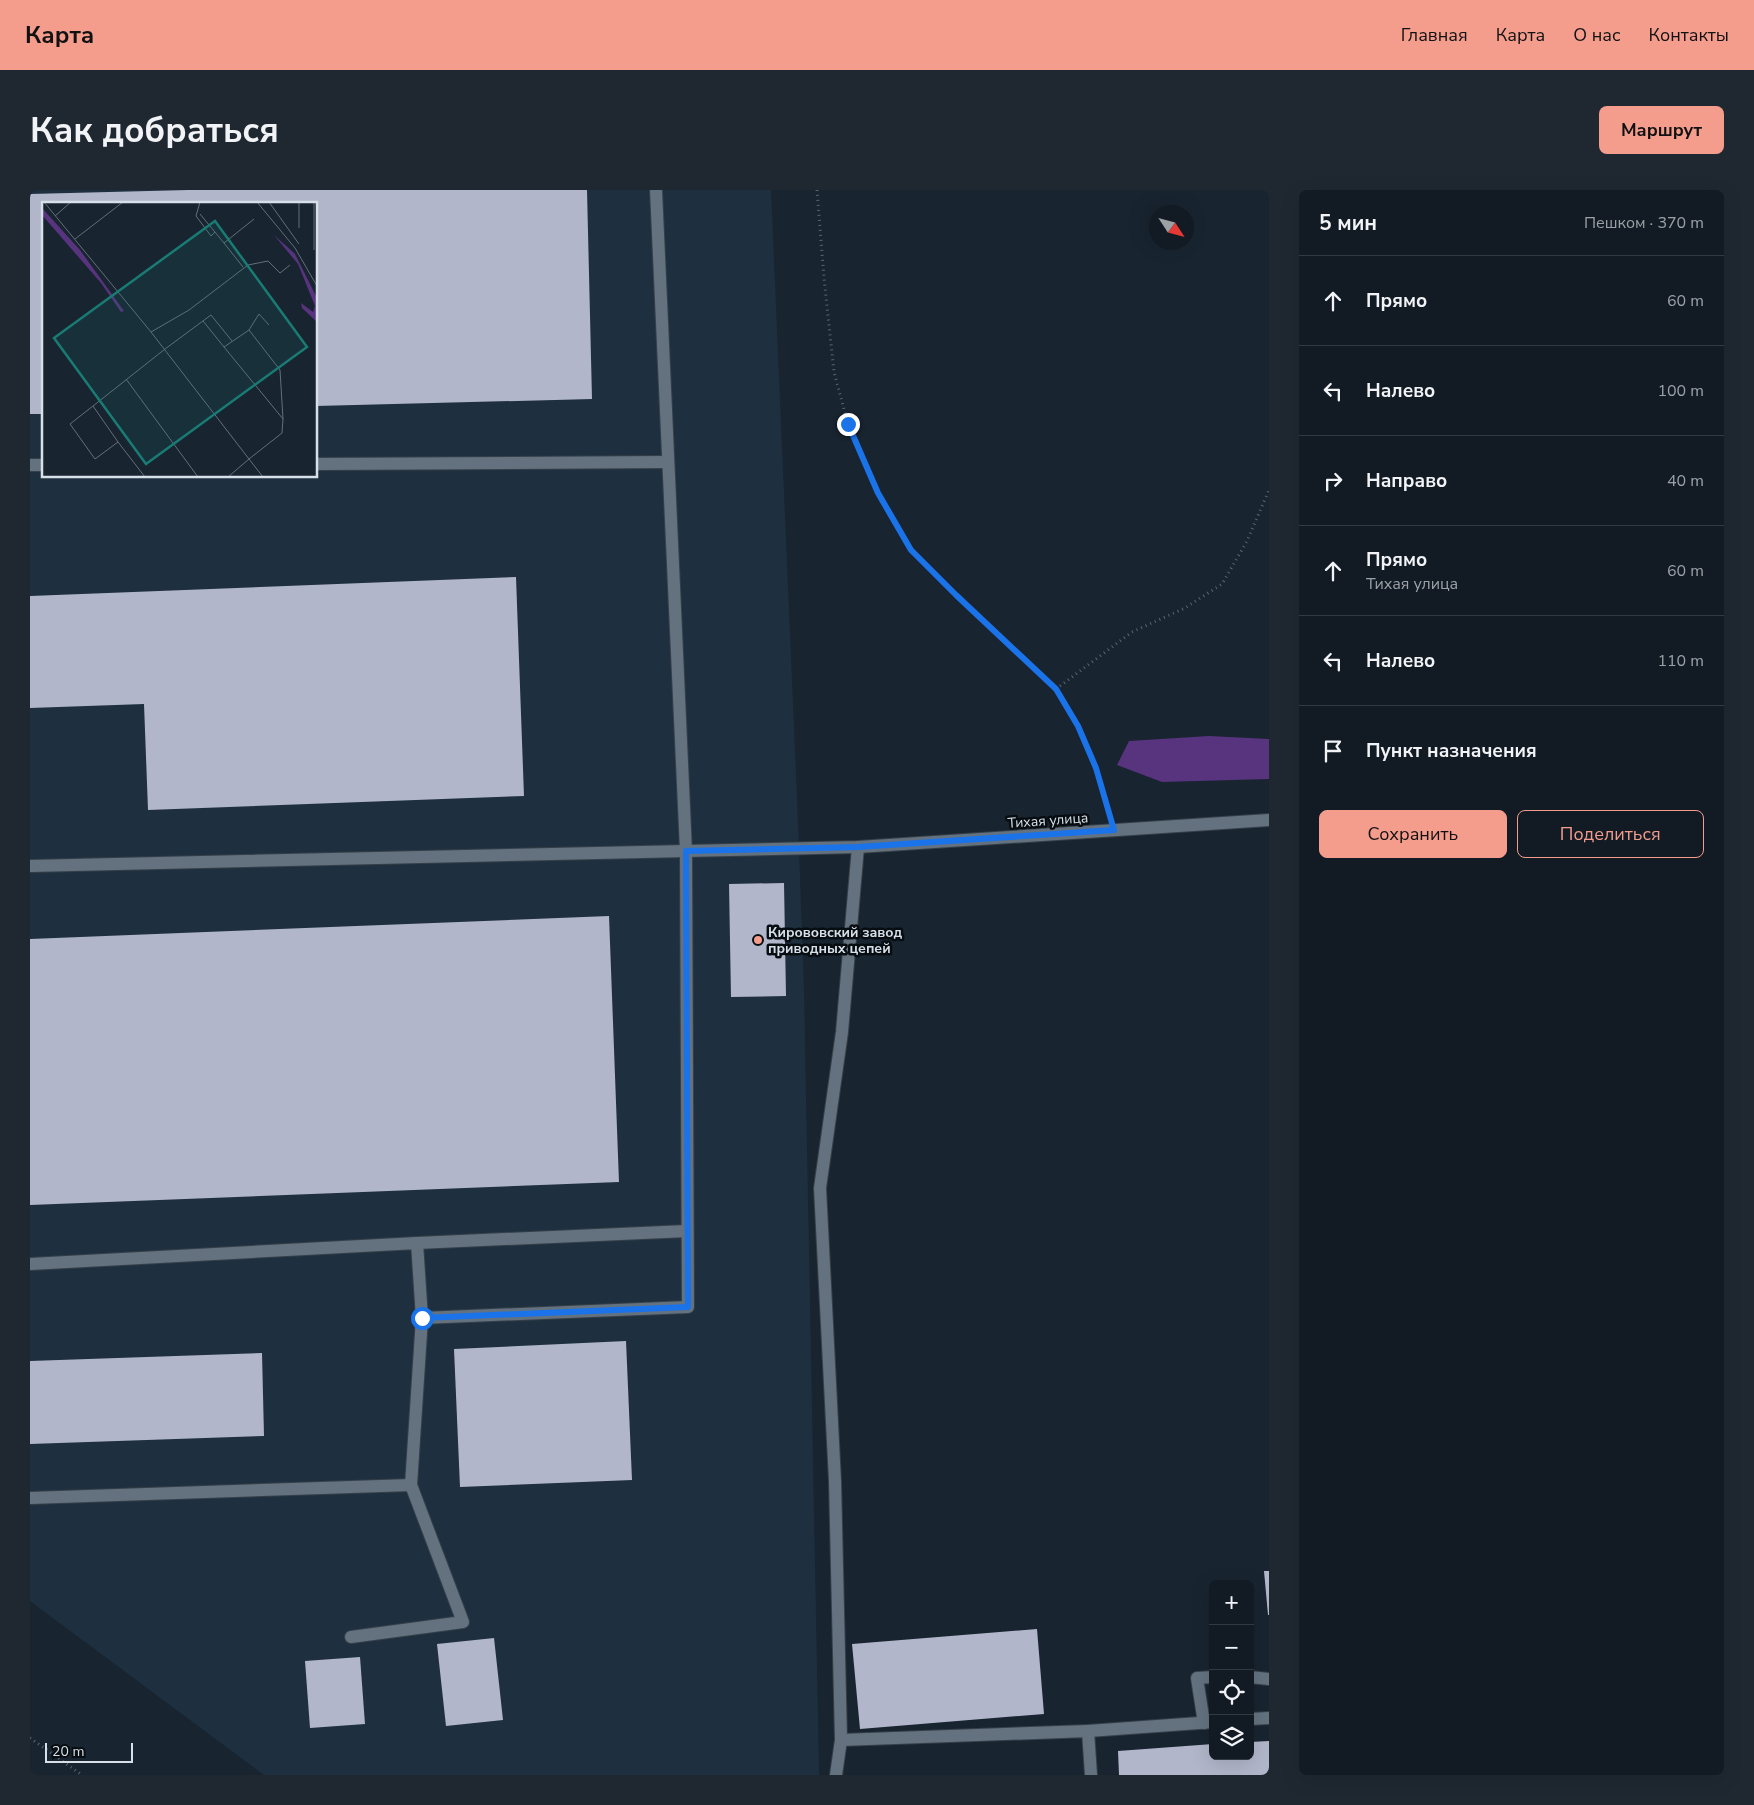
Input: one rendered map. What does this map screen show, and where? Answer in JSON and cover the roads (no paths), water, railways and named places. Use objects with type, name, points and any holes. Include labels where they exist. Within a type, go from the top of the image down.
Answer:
[{"type":"street","points":[[422,1318],[688,1307],[686,851],[656,190]]},
{"type":"street","points":[[318,464],[668,462]]},
{"type":"street","name":"Тихая улица","points":[[30,866],[858,847],[1269,820]]},
{"type":"street","points":[[836,1775],[841,1740],[835,1481],[820,1188],[842,1032],[858,847]]},
{"type":"street","points":[[30,1264],[687,1230]]},
{"type":"street","points":[[351,1638],[463,1622],[411,1485],[422,1318],[417,1243]]},
{"type":"street","points":[[30,1498],[411,1485]]},
{"type":"street","points":[[841,1740],[1088,1731],[1208,1722],[1197,1678],[1209,1676]]},
{"type":"street","points":[[1254,1677],[1269,1679]]},
{"type":"street","points":[[1254,1719],[1269,1718]]},
{"type":"street","points":[[1088,1731],[1091,1775]]},
{"type":"place","name":"Кирововский завод приводных цепей","points":[[758,940]]}]
